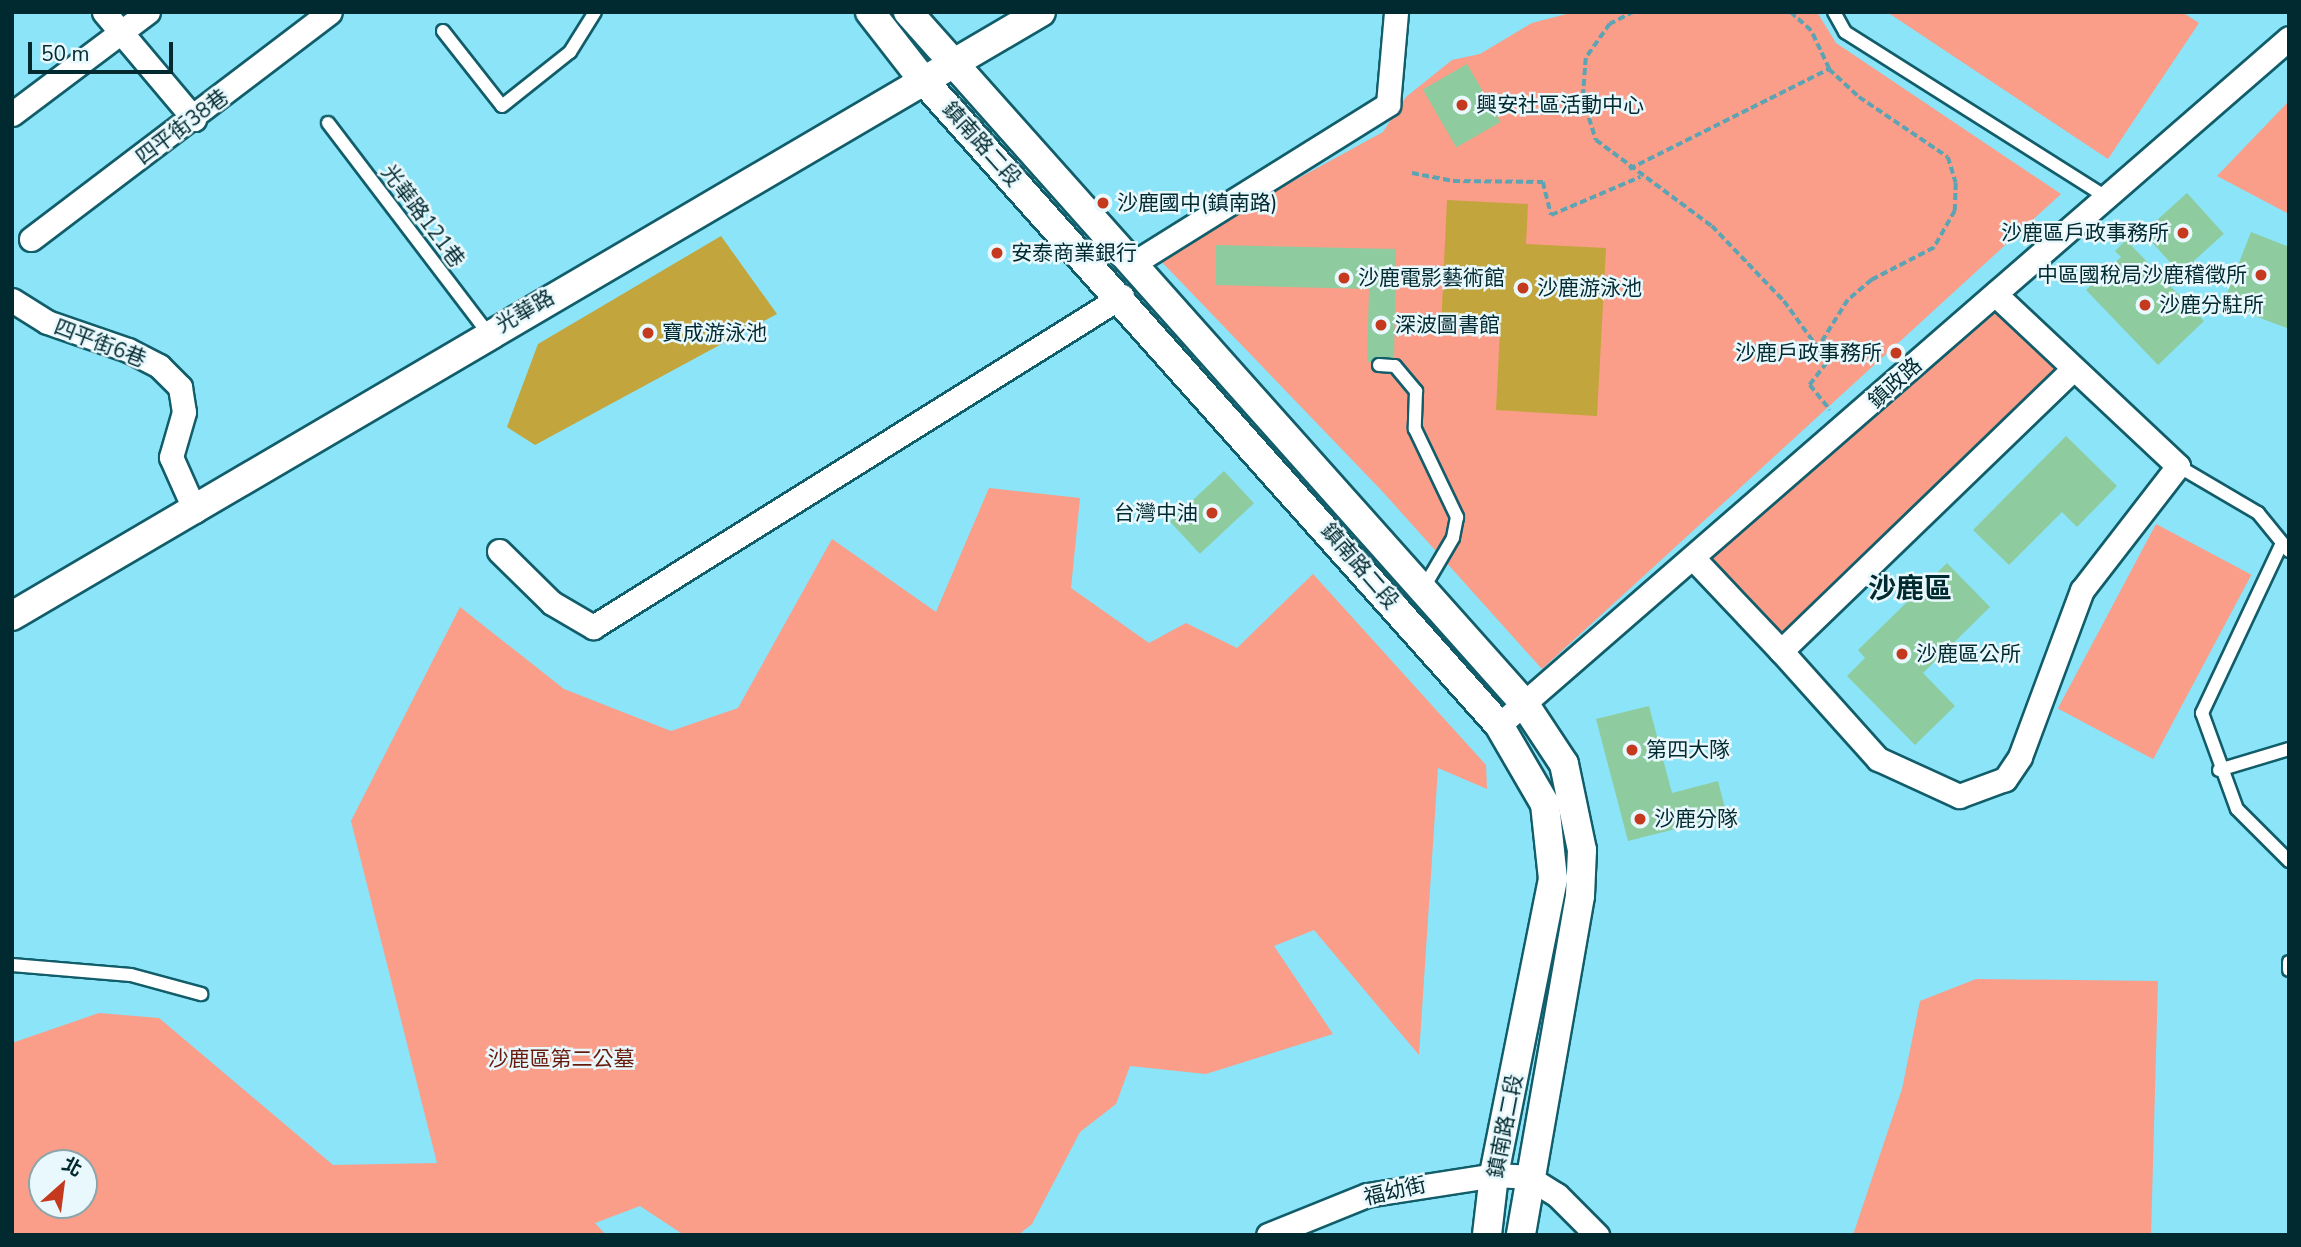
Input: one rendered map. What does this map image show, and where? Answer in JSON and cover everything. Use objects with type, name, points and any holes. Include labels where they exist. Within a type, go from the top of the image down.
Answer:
[{"type":"street","points":[[104,12],[194,119]]},
{"type":"street","points":[[12,114],[148,12]]},
{"type":"street","name":"鎮南路二段","points":[[870,12],[923,80],[1122,296],[1499,726],[1545,804],[1553,879],[1494,1175],[1487,1235]]},
{"type":"street","name":"鎮南路二段","points":[[908,12],[1523,702],[1564,764],[1582,850],[1580,896],[1528,1177],[1521,1235]]},
{"type":"street","name":"光華路","points":[[12,616],[195,511],[488,333],[1041,12]]},
{"type":"street","points":[[1134,263],[1388,104],[1396,12]]},
{"type":"street","name":"四平街38巷","points":[[31,239],[194,119],[330,13]]},
{"type":"street","name":"鎮政路","points":[[1499,726],[1523,702],[1844,429],[2104,196],[2289,38]]},
{"type":"street","points":[[1694,559],[1878,759],[1959,796],[2005,779],[2020,757],[2082,590],[2178,466],[1995,294]]},
{"type":"street","points":[[499,551],[552,603],[593,627],[1122,296]]},
{"type":"street","name":"四平街6巷","points":[[12,300],[47,322],[128,350],[159,366],[180,387],[184,412],[171,457],[195,511]]},
{"type":"street","points":[[1781,651],[2073,369]]},
{"type":"street","name":"福幼街","points":[[1268,1235],[1367,1195],[1494,1175],[1528,1177]]},
{"type":"street","points":[[1528,1177],[1557,1195],[1597,1235]]},
{"type":"lane","points":[[443,31],[502,106],[570,52],[595,12]]},
{"type":"lane","points":[[1833,12],[1845,32],[2104,196]]},
{"type":"lane","name":"光華路121巷","points":[[328,123],[488,333]]},
{"type":"lane","points":[[1379,365],[1395,366],[1416,391],[1415,429],[1457,517],[1453,538],[1423,590]]},
{"type":"lane","points":[[2178,466],[2258,513],[2285,547],[2202,713],[2219,770],[2236,809],[2289,861]]},
{"type":"lane","points":[[2219,770],[2289,749]]},
{"type":"lane","points":[[2289,962],[2289,970]]},
{"type":"lane","points":[[12,965],[131,975],[201,994]]},
{"type":"path","points":[[1634,12],[1610,24],[1587,58],[1583,98],[1595,140],[1640,177],[1672,192],[1712,226],[1784,301],[1828,363],[1810,385],[1844,429]]},
{"type":"path","points":[[1790,12],[1811,31],[1829,69],[1859,97],[1948,157],[1956,183],[1955,211],[1934,248],[1872,279],[1848,300],[1818,348]]},
{"type":"path","points":[[1629,169],[1829,69]]},
{"type":"path","points":[[1412,173],[1453,180],[1543,182],[1551,215],[1640,177]]},
{"type":"green space","points":[[1574,12],[1817,12],[1836,43],[2061,194],[1542,669],[1382,491],[1156,256],[1383,132],[1406,97],[1452,60],[1480,54],[1532,23]]},
{"type":"green space","points":[[1887,12],[2182,12],[2199,23],[2108,159]]},
{"type":"green space","points":[[2289,101],[2289,214],[2217,176]]},
{"type":"green space","points":[[1994,302],[2064,369],[1784,640],[1705,560]]},
{"type":"green space","name":"沙鹿區第二公墓","points":[[989,488],[1080,498],[1071,588],[1149,643],[1186,623],[1237,648],[1313,574],[1486,765],[1487,789],[1438,768],[1419,1055],[1314,930],[1274,946],[1333,1034],[1206,1074],[1130,1066],[1116,1104],[1080,1132],[1032,1224],[1018,1235],[684,1235],[640,1206],[595,1223],[606,1235],[12,1235],[12,1043],[99,1013],[159,1018],[333,1165],[437,1163],[351,821],[460,607],[564,689],[671,731],[738,708],[832,539],[936,612]]},
{"type":"green space","points":[[2156,524],[2251,575],[2153,759],[2058,709]]},
{"type":"green space","points":[[1976,979],[2158,981],[2151,1235],[1853,1235],[1902,1089],[1920,1001]]},
{"type":"shaded area","name":"沙鹿游泳池","points":[[1447,200],[1528,204],[1526,244],[1606,248],[1597,416],[1496,410],[1500,331],[1441,327]]},
{"type":"shaded area","name":"寶成游泳池","points":[[721,236],[777,314],[535,445],[507,427],[538,344]]},
{"type":"building","name":"興安社區活動中心","points":[[1467,64],[1500,122],[1456,148],[1423,90]]},
{"type":"building","name":"沙鹿區戶政事務所","points":[[2187,193],[2224,234],[2180,273],[2143,232]]},
{"type":"building","name":"中區國稅局沙鹿稽徵所","points":[[2251,232],[2289,247],[2289,329],[2223,304]]},
{"type":"building","name":"沙鹿分駐所","points":[[2126,240],[2204,321],[2158,365],[2086,290],[2121,257],[2115,251]]},
{"type":"building","name":"深波圖書館","points":[[1216,245],[1396,249],[1394,363],[1367,362],[1369,289],[1216,285]]},
{"type":"building","points":[[2066,436],[2117,486],[2077,527],[2062,512],[2009,565],[1973,530]]},
{"type":"building","name":"台灣中油","points":[[1224,471],[1254,503],[1200,554],[1170,521]]},
{"type":"building","name":"沙鹿區公所","points":[[1947,563],[1990,607],[1923,673],[1955,706],[1915,745],[1847,676],[1865,658],[1858,650]]},
{"type":"building","name":"第四大隊","points":[[1649,706],[1672,793],[1718,781],[1727,816],[1628,841],[1596,719]]},
{"type":"place","name":"興安社區活動中心","points":[[1462,105]]},
{"type":"place","name":"沙鹿國中(鎮南路)","points":[[1103,203]]},
{"type":"place","name":"沙鹿區戶政事務所","points":[[2183,233]]},
{"type":"place","name":"安泰商業銀行","points":[[997,253]]},
{"type":"place","name":"中區國稅局沙鹿稽徵所","points":[[2261,275]]},
{"type":"place","name":"沙鹿電影藝術館","points":[[1344,278]]},
{"type":"place","name":"沙鹿游泳池","points":[[1523,288]]},
{"type":"place","name":"沙鹿分駐所","points":[[2145,305]]},
{"type":"place","name":"深波圖書館","points":[[1381,325]]},
{"type":"place","name":"寶成游泳池","points":[[648,333]]},
{"type":"place","name":"沙鹿戶政事務所","points":[[1896,353]]},
{"type":"place","name":"台灣中油","points":[[1212,513]]},
{"type":"place","name":"沙鹿區公所","points":[[1902,654]]},
{"type":"place","name":"第四大隊","points":[[1632,750]]},
{"type":"place","name":"沙鹿分隊","points":[[1640,819]]},
{"type":"district","name":"沙鹿區","points":[[1910,589]]}]
